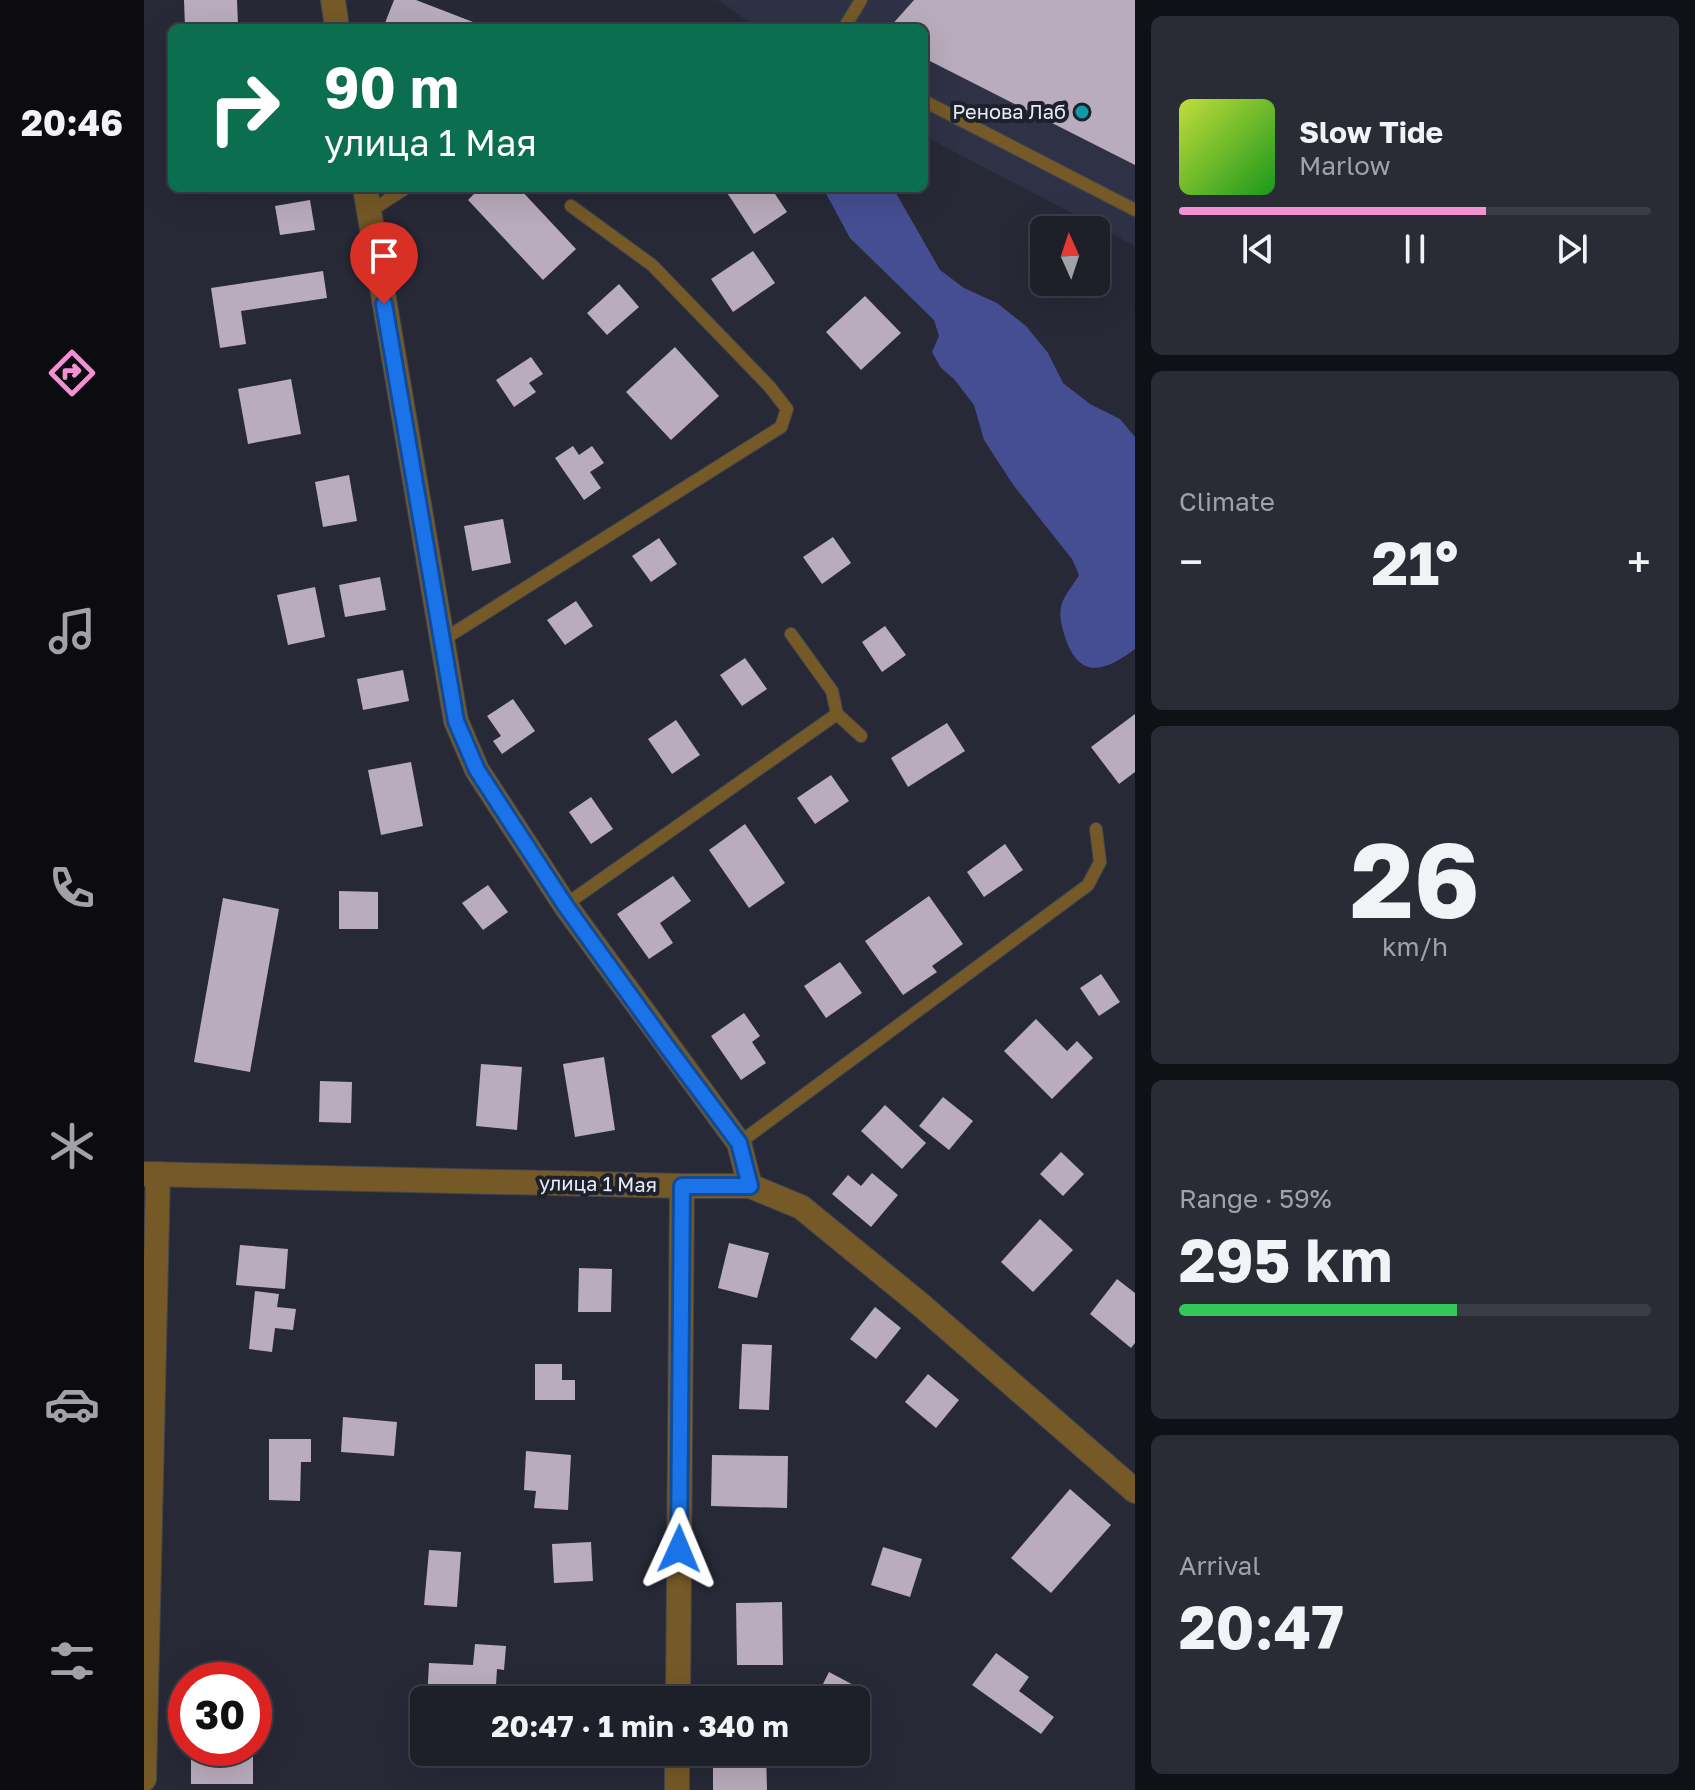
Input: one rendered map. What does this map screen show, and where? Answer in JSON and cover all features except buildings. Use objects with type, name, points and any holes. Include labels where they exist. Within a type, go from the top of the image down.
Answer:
[{"type":"street","points":[[333,0],[336,24]]},
{"type":"street","points":[[367,200],[456,721],[477,770],[565,905],[739,1143],[750,1186]]},
{"type":"street","points":[[144,1779],[151,1174]]},
{"type":"street","name":"улица 1 Мая","points":[[151,1174],[750,1186],[801,1207],[921,1305],[1135,1491]]},
{"type":"street","points":[[678,1686],[682,1186]]},
{"type":"street","points":[[677,1766],[677,1790]]},
{"type":"lane","points":[[846,24],[857,1]]},
{"type":"lane","points":[[928,103],[1135,210]]},
{"type":"lane","points":[[367,200],[393,192]]},
{"type":"lane","points":[[441,641],[781,427],[787,409],[769,386],[652,265],[571,206]]},
{"type":"lane","points":[[791,634],[832,691],[837,714],[861,736]]},
{"type":"lane","points":[[565,905],[837,714]]},
{"type":"lane","points":[[739,1143],[1088,885],[1100,862],[1096,829]]},
{"type":"shaded area","points":[[718,0],[1135,0],[1135,246],[1110,233],[1110,216],[1077,216],[928,138],[928,24],[752,24]]},
{"type":"shaded area","points":[[825,192],[895,192],[940,270],[964,288],[997,303],[1026,326],[1048,353],[1063,383],[1090,404],[1120,419],[1135,437],[1135,649],[1125,656],[1096,668],[1079,662],[1072,653],[1063,631],[1060,612],[1079,575],[1072,559],[1014,486],[984,440],[974,405],[941,368],[932,352],[939,336],[934,320],[850,238]]},
{"type":"place","name":"Ренова Лаб","points":[[1082,112]]},
{"type":"route","points":[[384,304],[456,721],[477,770],[565,905],[739,1143],[750,1186],[682,1186],[679,1549]]}]
